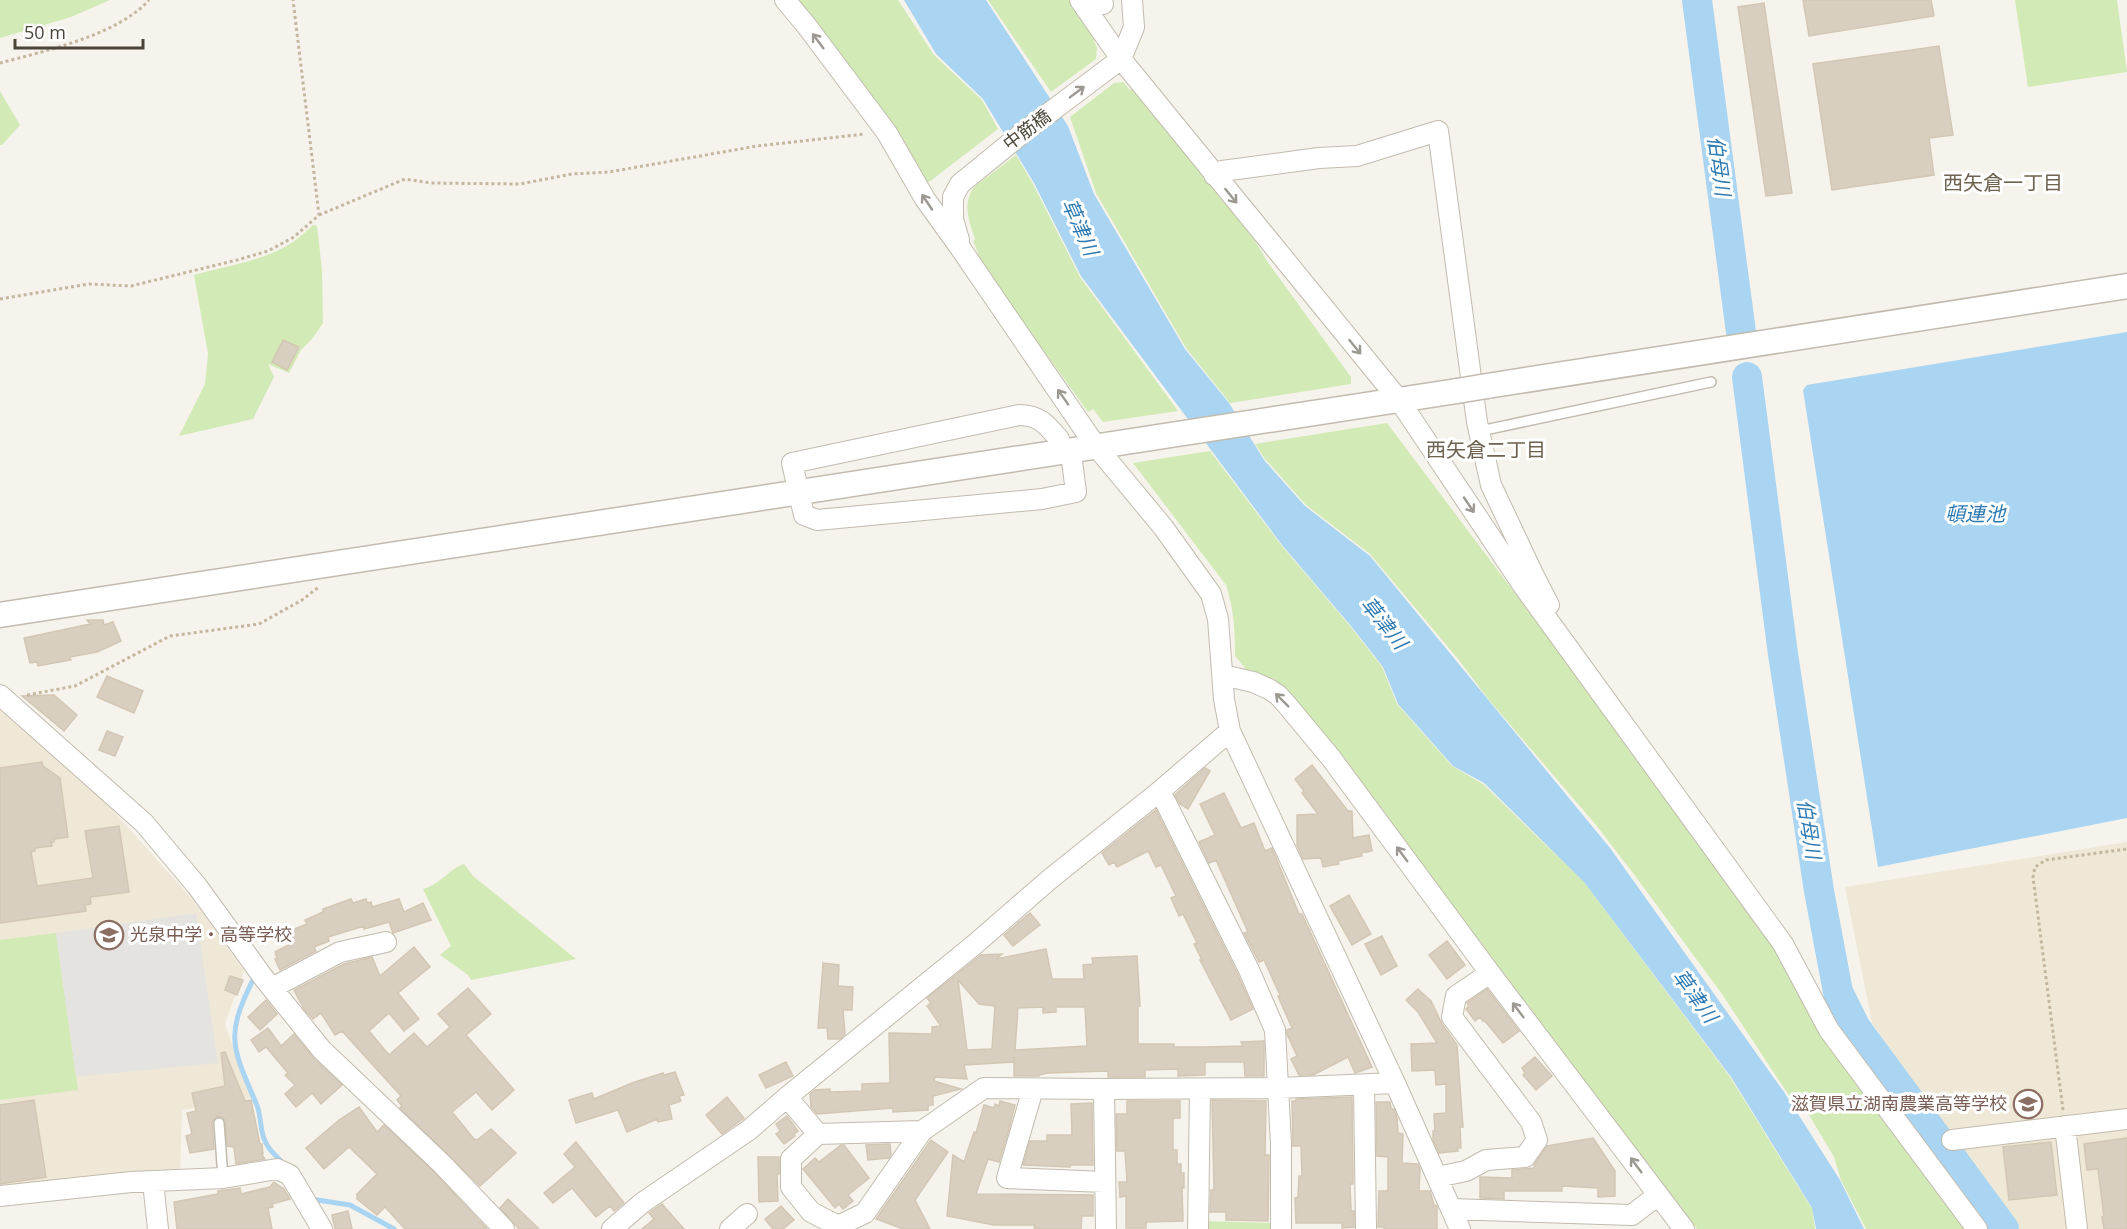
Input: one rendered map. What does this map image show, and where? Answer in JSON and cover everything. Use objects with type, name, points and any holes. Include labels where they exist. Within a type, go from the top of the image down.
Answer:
[{"type":"street","points":[[785,0],[887,134],[924,199],[961,249],[1095,446],[1163,526],[1211,594],[1218,619],[1224,699],[1230,730],[1395,1083],[1460,1229]]},
{"type":"street","points":[[1080,0],[1114,64],[1218,173],[1399,400],[1785,939],[1835,1023],[1989,1229]]},
{"type":"street","points":[[1114,64],[1134,27],[1132,0]]},
{"type":"street","points":[[1097,1],[1108,27],[1114,64]]},
{"type":"street","name":"中筋橋","points":[[961,249],[953,219],[953,197],[960,184],[969,174],[1114,64]]},
{"type":"street","points":[[1218,173],[1319,158],[1357,156],[1437,131],[1477,422],[1491,484],[1529,581]]},
{"type":"street","points":[[0,615],[2127,286]]},
{"type":"street","points":[[1059,439],[1044,421],[1031,415],[1019,415],[792,463],[804,515],[817,520],[1042,499],[1076,492],[1072,461]]},
{"type":"street","points":[[1223,675],[1253,682],[1269,689],[1287,705],[1331,758],[1684,1229]]},
{"type":"street","points":[[2,697],[144,824],[197,886],[272,988],[322,1050],[442,1164],[504,1229]]},
{"type":"street","points":[[612,1229],[642,1203],[749,1130],[1230,730]]},
{"type":"street","points":[[1160,790],[1262,997],[1275,1030],[1279,1088],[1281,1229]]},
{"type":"street","points":[[1785,939],[1829,1030],[1977,1229]]},
{"type":"street","points":[[272,988],[340,952],[386,942]]},
{"type":"street","points":[[1437,1177],[1466,1171],[1486,1160],[1525,1157],[1537,1140],[1531,1122],[1452,1017],[1456,996],[1490,973]]},
{"type":"street","points":[[922,1131],[818,1134],[791,1159],[790,1187],[811,1212],[838,1226],[865,1213],[922,1131],[984,1088],[1200,1090],[1395,1083]]},
{"type":"street","points":[[1364,1085],[1366,1229]]},
{"type":"street","points":[[1034,1089],[1007,1178],[1105,1182]]},
{"type":"street","points":[[1104,1089],[1106,1229]]},
{"type":"street","points":[[1198,1229],[1200,1090]]},
{"type":"street","points":[[786,1097],[818,1134]]},
{"type":"street","points":[[1952,1140],[2127,1119]]},
{"type":"street","points":[[2065,1126],[2077,1229]]},
{"type":"street","points":[[0,1196],[131,1182],[223,1178],[278,1169],[290,1175],[322,1229]]},
{"type":"street","points":[[153,1182],[158,1229]]},
{"type":"street","points":[[1451,1209],[1630,1222],[1658,1195]]},
{"type":"street","points":[[730,1229],[747,1214]]},
{"type":"lane","points":[[1480,431],[1711,382]]},
{"type":"lane","points":[[219,1123],[223,1178]]},
{"type":"path","points":[[0,63],[92,35],[120,24],[149,0]]},
{"type":"path","points":[[294,0],[319,215]]},
{"type":"path","points":[[0,299],[89,284],[131,286],[268,251],[294,237],[319,215],[405,179],[431,183],[520,184],[572,174],[609,172],[757,146],[865,134]]},
{"type":"path","points":[[2,697],[75,686],[170,636],[259,624],[302,600],[328,581]]},
{"type":"path","points":[[2065,1126],[2033,877],[2035,867],[2046,860],[2127,849]]},
{"type":"shaded area","name":"光泉中学・高等学校","points":[[0,707],[91,786],[193,900],[244,971],[225,1024],[251,1098],[182,1110],[180,1174],[138,1173],[0,1185]]},
{"type":"shaded area","name":"滋賀県立湖南農業高等学校","points":[[2127,842],[2127,1229],[2015,1229],[1872,1023],[1845,887]]},
{"type":"shaded area","points":[[196,913],[218,1063],[76,1077],[56,933]]},
{"type":"green space","points":[[0,0],[110,0],[71,17],[0,38]]},
{"type":"green space","points":[[795,0],[898,0],[934,55],[982,100],[998,129],[929,182],[924,181]]},
{"type":"green space","points":[[988,0],[1071,0],[1098,39],[1094,41],[1097,47],[1096,59],[1051,92]]},
{"type":"green space","points":[[2015,0],[2117,0],[2127,72],[2028,87]]},
{"type":"green space","points":[[1123,82],[1130,90],[1134,87],[1251,234],[1267,261],[1351,377],[1351,384],[1230,403],[1186,348],[1096,193],[1070,117],[1114,83]]},
{"type":"green space","points":[[0,91],[20,125],[2,145],[0,145]]},
{"type":"green space","points":[[1016,155],[1080,277],[1178,411],[1103,422],[1093,409],[1088,412],[981,260],[973,241],[975,239],[968,213],[970,193],[974,187]]},
{"type":"green space","points":[[313,225],[317,226],[322,270],[323,323],[301,350],[289,373],[268,364],[274,377],[253,419],[179,436],[205,384],[208,354],[194,275],[273,253],[296,240]]},
{"type":"green space","points":[[1387,423],[1779,945],[1974,1229],[1866,1229],[1841,1180],[1834,1157],[1809,1115],[1788,1094],[1722,994],[1596,825],[1489,700],[1458,659],[1370,554],[1306,505],[1265,459],[1255,444]]},
{"type":"green space","points":[[1210,451],[1281,545],[1382,667],[1397,704],[1452,766],[1483,784],[1584,882],[1730,1077],[1812,1209],[1815,1229],[1697,1229],[1294,698],[1283,688],[1245,673],[1245,668],[1235,656],[1234,620],[1226,585],[1133,463]]},
{"type":"green space","points":[[464,864],[473,876],[576,959],[471,980],[468,975],[440,955],[451,946],[423,889],[435,884]]},
{"type":"green space","points":[[56,933],[78,1090],[0,1100],[0,940]]},
{"type":"green space","points":[[1203,1221],[1273,1223],[1273,1229],[1203,1229]]},
{"type":"water","name":"草津川","points":[[904,0],[986,0],[1068,126],[1094,194],[1185,349],[1229,403],[1264,460],[1305,506],[1370,556],[1610,848],[1784,1092],[1840,1180],[1864,1229],[1816,1229],[1812,1208],[1731,1077],[1584,882],[1484,783],[1453,766],[1398,704],[1383,667],[1282,545],[1081,276],[1034,183],[983,99],[936,54]]},
{"type":"water","name":"頓連池","points":[[2127,332],[2127,818],[1878,867],[1803,390],[1807,385]]},
{"type":"building","points":[[1803,0],[1931,0],[1934,16],[1809,36]]},
{"type":"building","points":[[1764,3],[1792,193],[1766,196],[1738,7]]},
{"type":"building","points":[[1939,46],[1953,135],[1929,138],[1934,175],[1832,190],[1813,64]]},
{"type":"building","points":[[283,340],[299,347],[287,370],[272,362]]},
{"type":"building","points":[[87,620],[103,620],[104,625],[113,622],[121,641],[97,652],[70,657],[71,660],[38,666],[37,662],[30,663],[24,638],[90,624]]},
{"type":"building","points":[[107,676],[143,691],[134,713],[97,697]]},
{"type":"building","points":[[54,695],[77,715],[64,731],[22,696]]},
{"type":"building","points":[[107,731],[123,737],[115,756],[99,750]]},
{"type":"building","points":[[42,762],[43,766],[60,778],[68,837],[54,839],[54,842],[51,842],[52,846],[35,848],[35,851],[31,852],[37,886],[93,878],[85,831],[119,826],[129,892],[90,897],[91,904],[85,905],[86,911],[0,923],[0,768]]},
{"type":"building","points":[[1312,765],[1348,811],[1352,811],[1353,838],[1369,835],[1372,851],[1361,853],[1362,856],[1338,861],[1339,864],[1323,867],[1321,858],[1303,859],[1297,845],[1297,815],[1318,814],[1302,793],[1304,791],[1295,779]]},
{"type":"building","points":[[1205,768],[1210,771],[1188,809],[1180,804],[1175,795]]},
{"type":"building","points":[[1224,793],[1241,828],[1254,823],[1265,851],[1272,848],[1299,914],[1302,914],[1372,1067],[1355,1073],[1348,1057],[1313,1075],[1299,1075],[1291,1059],[1297,1056],[1287,1034],[1287,1030],[1292,1028],[1278,996],[1280,995],[1264,960],[1259,962],[1244,933],[1248,932],[1216,860],[1209,863],[1199,842],[1215,835],[1200,804]]},
{"type":"building","points":[[1156,810],[1253,1009],[1231,1020],[1200,960],[1202,960],[1194,944],[1197,943],[1183,914],[1179,916],[1171,898],[1176,896],[1161,865],[1156,867],[1148,851],[1117,867],[1114,862],[1109,865],[1102,853]]},
{"type":"building","points":[[1349,895],[1371,934],[1352,945],[1330,906]]},
{"type":"building","points":[[351,899],[353,903],[366,899],[367,903],[371,902],[372,907],[399,899],[404,912],[423,903],[431,920],[393,933],[389,922],[364,929],[364,926],[328,937],[329,941],[314,947],[316,951],[280,970],[275,959],[277,958],[275,952],[295,942],[290,931],[307,924],[305,920],[323,912],[323,909]]},
{"type":"building","points":[[1030,913],[1040,925],[1013,946],[1004,935]]},
{"type":"building","points":[[1382,936],[1397,966],[1381,975],[1365,944]]},
{"type":"building","points":[[1447,941],[1465,965],[1447,979],[1429,955]]},
{"type":"building","points":[[414,947],[430,967],[398,993],[419,1019],[404,1031],[389,1013],[369,1031],[389,1055],[414,1033],[427,1047],[450,1027],[438,1014],[468,988],[491,1014],[466,1035],[514,1090],[492,1110],[476,1092],[452,1112],[474,1139],[477,1140],[491,1129],[516,1153],[480,1186],[400,1108],[402,1106],[397,1100],[401,1096],[342,1031],[335,1035],[321,1013],[313,1019],[304,1009],[294,990],[344,964],[372,957],[380,976]]},
{"type":"building","points":[[1046,949],[1052,979],[1084,979],[1083,965],[1093,964],[1092,958],[1137,956],[1140,1006],[1138,1006],[1138,1044],[1204,1047],[1243,1046],[1241,1042],[1264,1041],[1264,1076],[1245,1076],[1244,1062],[1205,1062],[1205,1075],[1178,1076],[1178,1069],[1145,1070],[1145,1077],[1108,1077],[1108,1071],[1014,1076],[1014,1062],[964,1065],[967,1079],[935,1077],[934,1081],[961,1089],[933,1096],[933,1105],[928,1105],[928,1110],[893,1112],[893,1108],[817,1114],[811,1107],[810,1094],[815,1090],[862,1091],[862,1084],[890,1083],[889,1033],[932,1034],[932,1027],[941,1026],[927,1006],[931,1003],[927,998],[981,955],[1002,954],[996,959]],"holes":[[[958,980],[979,1004],[995,1006],[992,1049],[967,1050]],[[1043,1007],[1043,1013],[1056,1012],[1056,1007],[1085,1007],[1087,1046],[1015,1050],[1018,1008]]]},
{"type":"building","points":[[823,963],[839,965],[838,986],[853,987],[852,1010],[843,1010],[845,1034],[840,1039],[828,1039],[827,1028],[818,1028]]},
{"type":"building","points":[[230,976],[243,980],[237,995],[225,990]]},
{"type":"building","points":[[1418,989],[1431,1001],[1442,1024],[1457,1045],[1463,1127],[1460,1127],[1461,1148],[1457,1148],[1458,1151],[1439,1153],[1433,1139],[1434,1114],[1446,1113],[1446,1084],[1436,1085],[1435,1070],[1412,1071],[1411,1044],[1437,1043],[1418,1012],[1406,1000]]},
{"type":"building","points":[[1487,989],[1519,1031],[1503,1043],[1484,1020],[1480,1017],[1475,1021],[1466,1009],[1469,1006],[1467,1003]]},
{"type":"building","points":[[266,1000],[277,1014],[260,1030],[248,1017]]},
{"type":"building","points":[[268,1028],[281,1046],[294,1034],[314,1059],[342,1085],[321,1104],[312,1093],[296,1107],[285,1094],[295,1085],[285,1075],[288,1073],[266,1047],[259,1052],[251,1040]]},
{"type":"building","points":[[225,1052],[245,1101],[251,1100],[260,1144],[262,1144],[262,1155],[265,1159],[236,1164],[234,1147],[227,1146],[225,1120],[219,1116],[212,1123],[214,1149],[190,1153],[186,1136],[192,1134],[187,1113],[196,1111],[192,1093],[225,1086],[221,1053]]},
{"type":"building","points":[[1535,1057],[1552,1076],[1536,1090],[1523,1075],[1525,1073],[1522,1068]]},
{"type":"building","points":[[786,1062],[793,1076],[766,1088],[759,1075]]},
{"type":"building","points":[[675,1072],[684,1095],[679,1096],[681,1101],[669,1105],[672,1119],[658,1122],[657,1119],[627,1132],[618,1110],[576,1123],[569,1100],[592,1093],[594,1099],[632,1083],[663,1073],[664,1075]]},
{"type":"building","points":[[727,1097],[744,1118],[722,1134],[706,1115]]},
{"type":"building","points":[[1352,1097],[1353,1184],[1350,1184],[1354,1227],[1342,1228],[1342,1223],[1296,1223],[1295,1198],[1298,1197],[1299,1176],[1302,1176],[1301,1146],[1293,1146],[1292,1101]]},
{"type":"building","points":[[34,1100],[46,1177],[0,1184],[0,1105]]},
{"type":"building","points":[[1212,1100],[1266,1101],[1265,1155],[1269,1155],[1268,1221],[1226,1220],[1226,1212],[1210,1212],[1211,1190],[1214,1190]]},
{"type":"building","points":[[1000,1101],[1015,1105],[1007,1136],[999,1162],[988,1159],[976,1194],[1093,1195],[1093,1216],[1082,1216],[1081,1229],[1034,1229],[1035,1225],[994,1225],[947,1216],[953,1155],[964,1162],[984,1105],[994,1108],[995,1104],[999,1106]]},
{"type":"building","points":[[1127,1101],[1180,1101],[1180,1118],[1173,1118],[1173,1150],[1177,1150],[1177,1164],[1181,1164],[1181,1173],[1184,1173],[1183,1221],[1146,1222],[1146,1228],[1126,1228],[1126,1196],[1120,1197],[1119,1182],[1127,1182],[1125,1151],[1117,1151],[1116,1114],[1127,1114]]},
{"type":"building","points":[[1376,1102],[1390,1102],[1391,1109],[1394,1109],[1398,1133],[1403,1134],[1402,1163],[1418,1164],[1420,1169],[1419,1191],[1430,1191],[1434,1205],[1437,1206],[1437,1229],[1378,1227],[1379,1191],[1388,1191],[1388,1157],[1377,1156]]},
{"type":"building","points":[[1092,1103],[1093,1165],[1070,1165],[1070,1167],[1023,1165],[1030,1141],[1047,1141],[1047,1135],[1072,1135],[1071,1104]]},
{"type":"building","points":[[359,1107],[377,1132],[384,1125],[434,1172],[487,1229],[405,1229],[385,1207],[377,1215],[357,1199],[357,1194],[377,1174],[349,1147],[324,1169],[306,1148],[339,1120]]},
{"type":"building","points":[[787,1116],[798,1131],[784,1144],[776,1134],[780,1131],[776,1124]]},
{"type":"building","points":[[1593,1138],[1615,1171],[1615,1196],[1598,1197],[1598,1188],[1562,1186],[1562,1191],[1504,1191],[1504,1199],[1480,1198],[1480,1177],[1512,1178],[1512,1170],[1534,1168],[1547,1146]]},
{"type":"building","points":[[2127,1138],[2127,1229],[2104,1229],[2098,1169],[2087,1170],[2084,1144]]},
{"type":"building","points":[[931,1140],[948,1152],[915,1200],[930,1229],[903,1229],[876,1219]]},
{"type":"building","points":[[576,1142],[624,1203],[614,1211],[610,1206],[596,1217],[572,1188],[553,1203],[544,1193],[575,1167],[564,1154]]},
{"type":"building","points":[[2051,1142],[2057,1195],[2009,1200],[2003,1147]]},
{"type":"building","points":[[890,1144],[889,1158],[868,1160],[866,1145]]},
{"type":"building","points":[[844,1145],[869,1178],[848,1195],[853,1201],[843,1209],[839,1204],[835,1208],[803,1169],[815,1158],[819,1162]]},
{"type":"building","points":[[758,1157],[779,1157],[778,1201],[759,1202]]},
{"type":"building","points":[[274,1182],[284,1189],[290,1199],[272,1204],[273,1207],[268,1208],[272,1229],[177,1229],[174,1202],[240,1188],[241,1194],[270,1187]]},
{"type":"building","points":[[508,1199],[539,1229],[519,1229],[500,1208]]},
{"type":"building","points":[[662,1204],[684,1229],[642,1229],[654,1219],[649,1213]]},
{"type":"building","points":[[781,1206],[794,1220],[783,1229],[773,1229],[765,1219]]},
{"type":"building","points":[[348,1211],[352,1229],[335,1229],[332,1215]]},
{"type":"waterway","name":"伯母川","points":[[1697,0],[1741,332]]},
{"type":"waterway","name":"伯母川","points":[[1747,377],[1783,654],[1819,891],[1838,992],[1856,1028],[2004,1229]]},
{"type":"waterway","points":[[255,976],[239,1013],[235,1040],[237,1053],[258,1108],[264,1138],[270,1149],[284,1164]]},
{"type":"waterway","points":[[311,1199],[350,1205],[394,1229]]},
{"type":"place","name":"光泉中学・高等学校","points":[[109,935]]},
{"type":"place","name":"滋賀県立湖南農業高等学校","points":[[2028,1104]]},
{"type":"district","name":"西矢倉一丁目","points":[[2003,183]]},
{"type":"district","name":"西矢倉二丁目","points":[[1486,450]]}]
